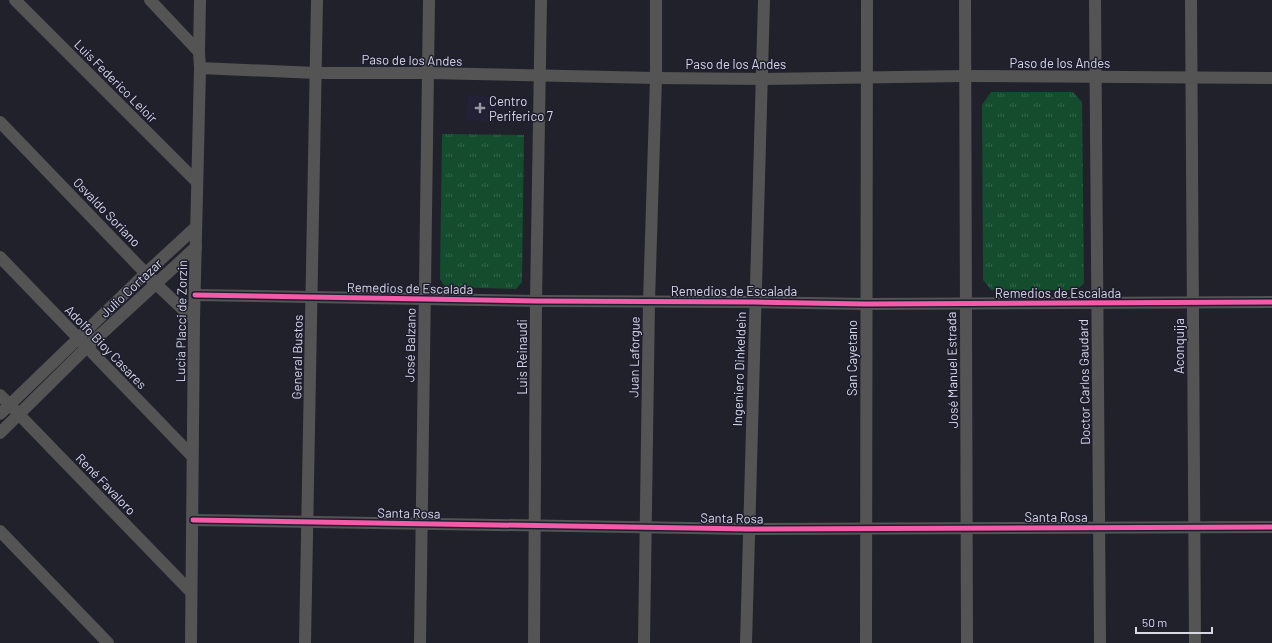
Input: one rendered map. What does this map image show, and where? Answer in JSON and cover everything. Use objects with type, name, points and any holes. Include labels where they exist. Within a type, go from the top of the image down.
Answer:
[{"type":"street","name":"Luis Federico Leloir","points":[[15,0],[197,182]]},
{"type":"street","points":[[150,0],[199,52]]},
{"type":"street","name":"Lucia Placci de Zorzin","points":[[192,643],[192,456],[200,0]]},
{"type":"street","name":"General Bustos","points":[[305,643],[317,0]]},
{"type":"street","name":"José Balzano","points":[[420,643],[429,0]]},
{"type":"street","name":"Luis Reinaudi","points":[[534,643],[536,301],[541,0]]},
{"type":"street","name":"Juan Laforgue","points":[[644,643],[649,302],[656,78],[656,0]]},
{"type":"street","name":"Ingeniero Dinkeldein","points":[[746,643],[755,302],[763,79],[764,0]]},
{"type":"street","name":"San Cayetano","points":[[866,643],[867,0]]},
{"type":"street","name":"José Manuel Estrada","points":[[965,0],[968,528],[967,643]]},
{"type":"street","name":"Doctor Carlos Gaudard","points":[[1096,0],[1100,643]]},
{"type":"street","name":"Aconquija","points":[[1191,0],[1195,643]]},
{"type":"street","name":"Paso de los Andes","points":[[200,68],[316,73],[540,77],[763,79],[965,76],[1272,78]]},
{"type":"street","name":"Osvaldo Soriano","points":[[0,122],[156,284],[194,320]]},
{"type":"street","name":"Julio Cortazar","points":[[0,414],[146,273],[196,227]]},
{"type":"street","name":"Julio Cortazar","points":[[0,433],[87,347],[196,247]]},
{"type":"street","name":"Adolfo Bioy Casares","points":[[0,257],[192,456]]},
{"type":"street","name":"Remedios de Escalada","points":[[195,295],[312,298],[866,304],[1272,302]]},
{"type":"street","name":"René Favaloro","points":[[0,395],[192,592]]},
{"type":"street","name":"Santa Rosa","points":[[193,520],[646,528],[866,530],[968,528],[1272,527]]},
{"type":"street","points":[[0,531],[108,643]]},
{"type":"shaded area","name":"Centro Periferico 7","points":[[468,95],[495,97],[493,122],[466,120]]},
{"type":"green space","points":[[991,92],[1073,92],[1082,102],[1084,283],[1077,290],[991,290],[983,280],[982,105]]},
{"type":"green space","points":[[442,134],[524,135],[522,282],[516,289],[445,287],[440,279]]},
{"type":"cycle path","points":[[195,295],[536,301],[866,304],[1272,302]]},
{"type":"cycle path","points":[[193,520],[749,529],[1272,527]]},
{"type":"place","name":"Centro Periferico 7","points":[[480,108]]}]
